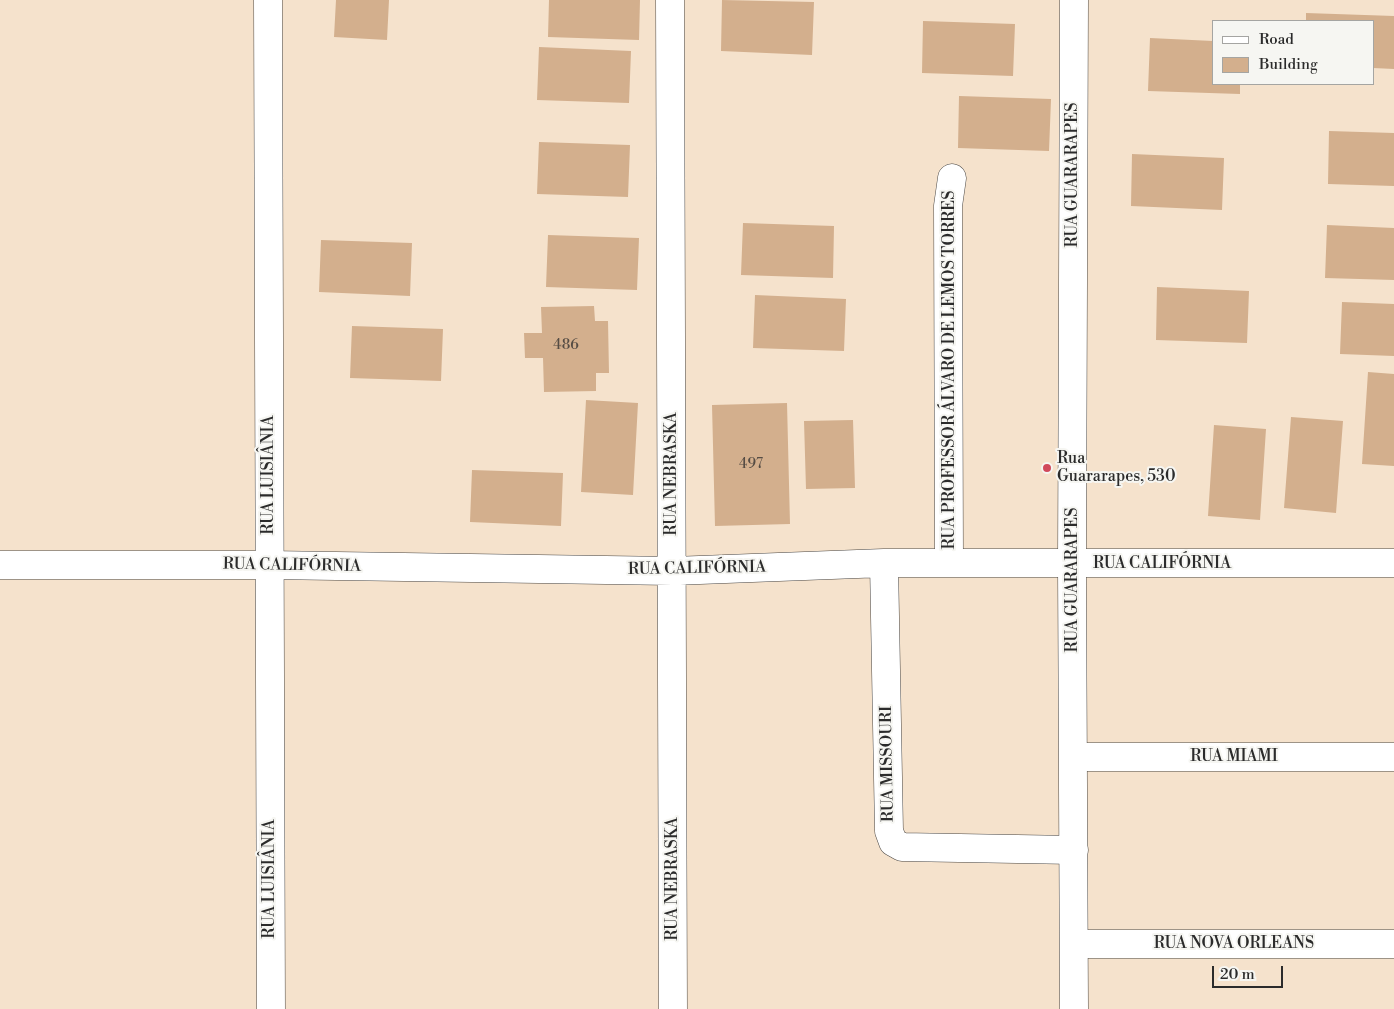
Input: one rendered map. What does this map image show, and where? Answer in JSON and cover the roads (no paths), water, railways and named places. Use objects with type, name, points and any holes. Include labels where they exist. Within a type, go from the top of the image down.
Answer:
[{"type":"street","name":"RUA LUISIÂNIA","points":[[268,0],[271,1009]]},
{"type":"street","name":"RUA NEBRASKA","points":[[670,0],[673,571],[672,1009]]},
{"type":"street","name":"RUA GUARARAPES","points":[[1074,0],[1072,564],[1074,1009]]},
{"type":"street","name":"RUA PROFESSOR ÁLVARO DE LEMOS TORRES","points":[[949,563],[948,206],[952,178]]},
{"type":"street","name":"RUA CALIFÓRNIA","points":[[0,565],[269,565],[673,571],[884,563],[1394,563]]},
{"type":"street","name":"RUA MISSOURI","points":[[884,563],[889,831],[894,842],[902,847],[1074,850]]},
{"type":"street","name":"RUA MIAMI","points":[[1073,756],[1394,757]]},
{"type":"street","name":"RUA NOVA ORLEANS","points":[[1074,944],[1394,944]]},
{"type":"place","name":"Rua Guararapes, 530","points":[[1047,468]]}]
